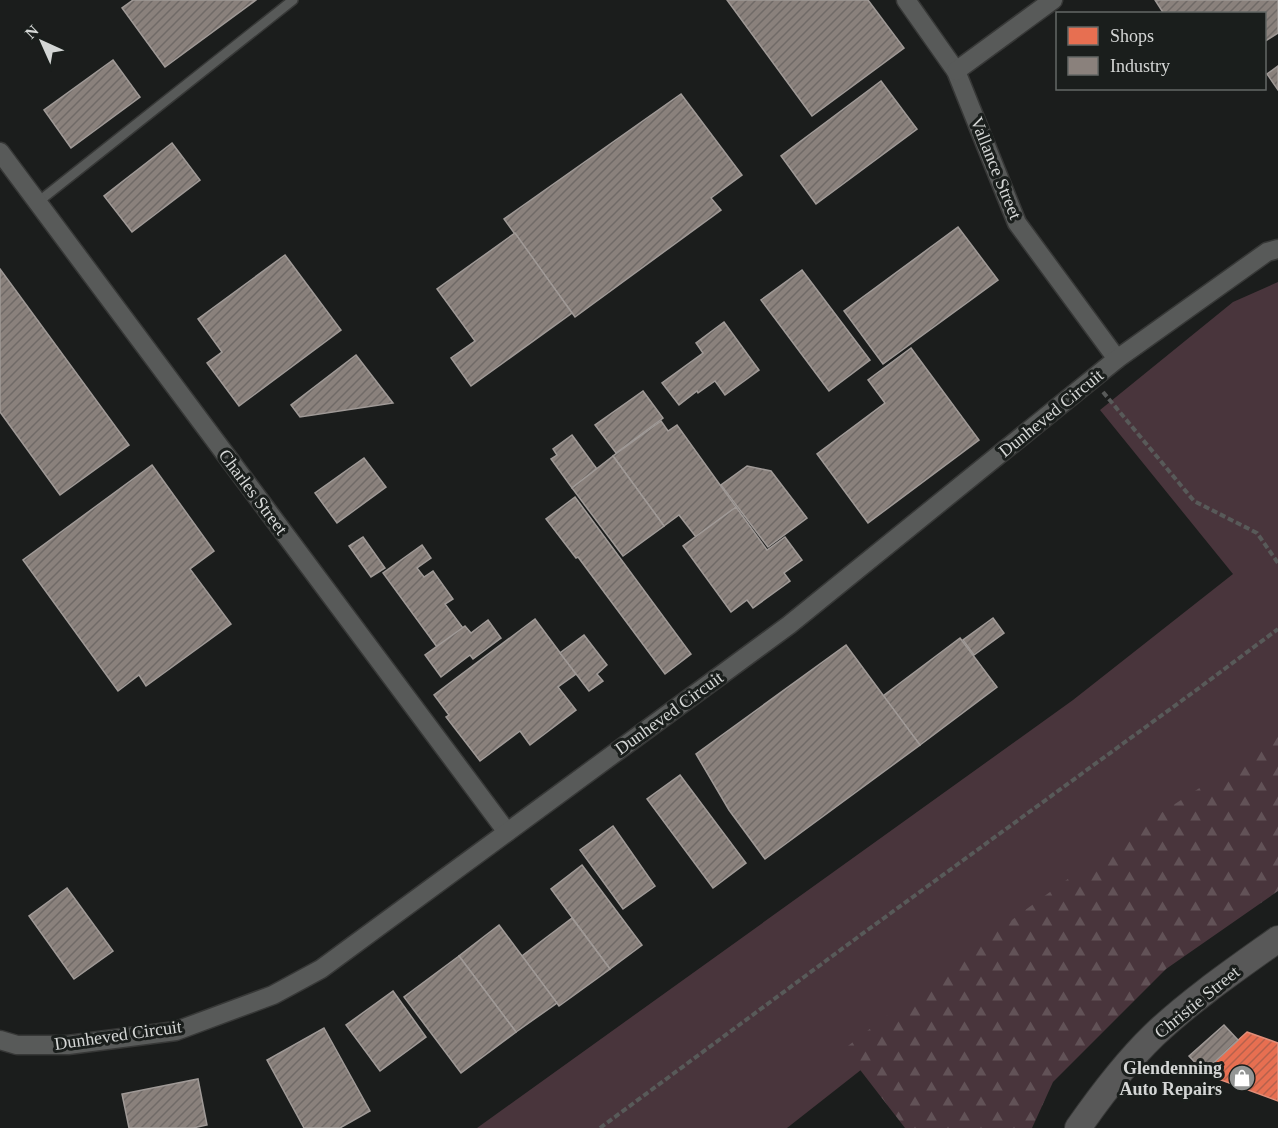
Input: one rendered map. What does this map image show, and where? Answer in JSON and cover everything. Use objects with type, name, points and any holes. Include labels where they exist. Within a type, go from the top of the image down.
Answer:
[{"type":"main road","name":"Christie Street","points":[[1078,1128],[1099,1098],[1154,1035],[1192,1003],[1278,939]]},
{"type":"street","name":"Vallance Street","points":[[906,0],[956,71],[1017,223],[1117,359]]},
{"type":"street","points":[[956,71],[1053,0]]},
{"type":"street","name":"Charles Street","points":[[0,152],[507,832]]},
{"type":"street","name":"Dunheved Circuit","points":[[0,1040],[17,1045],[68,1045],[176,1031],[273,995],[321,969],[789,626],[1117,359],[1267,252],[1278,249]]},
{"type":"lane","points":[[38,202],[293,0]]},
{"type":"path","points":[[1093,380],[1194,501],[1257,533],[1278,562]]},
{"type":"path","points":[[600,1128],[1278,629]]},
{"type":"green space","points":[[1278,282],[1278,773],[950,1000],[787,1128],[477,1128],[1073,700],[1233,574],[1100,410],[1233,302]]},
{"type":"green space","points":[[1278,737],[1278,891],[1166,969],[1053,1082],[1032,1128],[905,1128],[844,1049],[987,938],[1138,828]]},
{"type":"building: Shops","points":[[1247,1032],[1278,1043],[1278,1101],[1202,1073]]},
{"type":"building: Industry","points":[[133,0],[256,0],[165,67],[122,8]]},
{"type":"building: Industry","points":[[727,0],[868,0],[904,48],[812,116]]},
{"type":"building: Industry","points":[[1155,0],[1278,0],[1278,33],[1266,41],[1266,12],[1163,12]]},
{"type":"building: Industry","points":[[113,60],[140,97],[71,148],[44,110]]},
{"type":"building: Industry","points":[[1278,66],[1278,90],[1267,74]]},
{"type":"building: Industry","points":[[881,81],[917,129],[816,204],[781,156]]},
{"type":"building: Industry","points":[[681,94],[742,175],[711,198],[721,210],[575,317],[504,219]]},
{"type":"building: Industry","points":[[172,143],[200,180],[132,232],[104,196]]},
{"type":"building: Industry","points":[[958,227],[998,280],[883,364],[844,311]]},
{"type":"building: Industry","points":[[515,233],[572,313],[471,386],[451,358],[475,341],[437,289]]},
{"type":"building: Industry","points":[[285,255],[341,330],[239,406],[207,363],[222,352],[198,319]]},
{"type":"building: Industry","points":[[0,269],[129,445],[60,495],[0,412]]},
{"type":"building: Industry","points":[[802,270],[870,360],[829,391],[761,300]]},
{"type":"building: Industry","points":[[724,322],[759,370],[725,395],[715,381],[679,405],[662,383],[703,353],[696,343]]},
{"type":"building: Industry","points":[[911,348],[979,440],[868,523],[817,454],[885,403],[868,380]]},
{"type":"building: Industry","points":[[356,355],[393,403],[300,417],[291,405]]},
{"type":"building: Industry","points":[[643,391],[663,418],[616,453],[595,425]]},
{"type":"building: Industry","points":[[661,421],[668,431],[677,425],[736,507],[696,537],[679,515],[664,526],[613,456]]},
{"type":"building: Industry","points":[[572,435],[597,469],[572,488],[551,459],[557,455],[553,449]]},
{"type":"building: Industry","points":[[613,456],[664,526],[623,556],[572,488]]},
{"type":"building: Industry","points":[[364,458],[386,487],[337,523],[315,493]]},
{"type":"building: Industry","points":[[152,465],[214,551],[190,569],[231,624],[146,686],[139,675],[118,691],[23,560]]},
{"type":"building: Industry","points":[[747,466],[771,471],[807,518],[768,547],[721,485]]},
{"type":"building: Industry","points":[[575,497],[691,654],[665,674],[578,557],[576,558],[546,519]]},
{"type":"building: Industry","points":[[736,507],[767,550],[785,537],[802,560],[784,573],[790,581],[753,608],[747,600],[731,612],[683,546]]},
{"type":"building: Industry","points":[[363,537],[385,568],[371,577],[349,546]]},
{"type":"building: Industry","points":[[422,545],[431,558],[417,568],[424,577],[433,571],[453,599],[445,604],[463,628],[437,647],[383,573]]},
{"type":"building: Industry","points":[[993,618],[1004,633],[974,655],[963,640]]},
{"type":"building: Industry","points":[[535,619],[576,674],[558,687],[576,710],[530,745],[520,731],[480,761],[446,717],[449,715],[434,695]]},
{"type":"building: Industry","points":[[488,620],[501,638],[473,659],[470,655],[441,677],[425,655],[465,626],[471,633]]},
{"type":"building: Industry","points":[[584,635],[607,665],[597,674],[603,681],[589,691],[560,653]]},
{"type":"building: Industry","points":[[960,638],[997,687],[920,745],[883,696]]},
{"type":"building: Industry","points":[[846,645],[920,745],[765,859],[729,810],[696,754]]},
{"type":"building: Industry","points":[[680,775],[746,863],[713,888],[647,799]]},
{"type":"building: Industry","points":[[613,826],[655,886],[623,909],[580,850]]},
{"type":"building: Industry","points":[[582,865],[642,945],[610,969],[551,889]]},
{"type":"building: Industry","points":[[67,888],[113,951],[74,979],[29,916]]},
{"type":"building: Industry","points":[[572,918],[610,969],[559,1006],[522,956]]},
{"type":"building: Industry","points":[[499,925],[557,1003],[516,1032],[459,956]]},
{"type":"building: Industry","points":[[459,956],[516,1032],[461,1073],[404,997]]},
{"type":"building: Industry","points":[[393,991],[426,1037],[380,1071],[346,1025]]},
{"type":"building: Industry","points":[[1224,1025],[1238,1040],[1204,1072],[1189,1056]]},
{"type":"building: Industry","points":[[324,1028],[370,1111],[340,1128],[304,1128],[267,1060]]},
{"type":"building: Industry","points":[[198,1079],[207,1125],[193,1128],[129,1128],[122,1094]]},
{"type":"place","name":"Glendenning Auto Repairs","points":[[1242,1078]]}]
